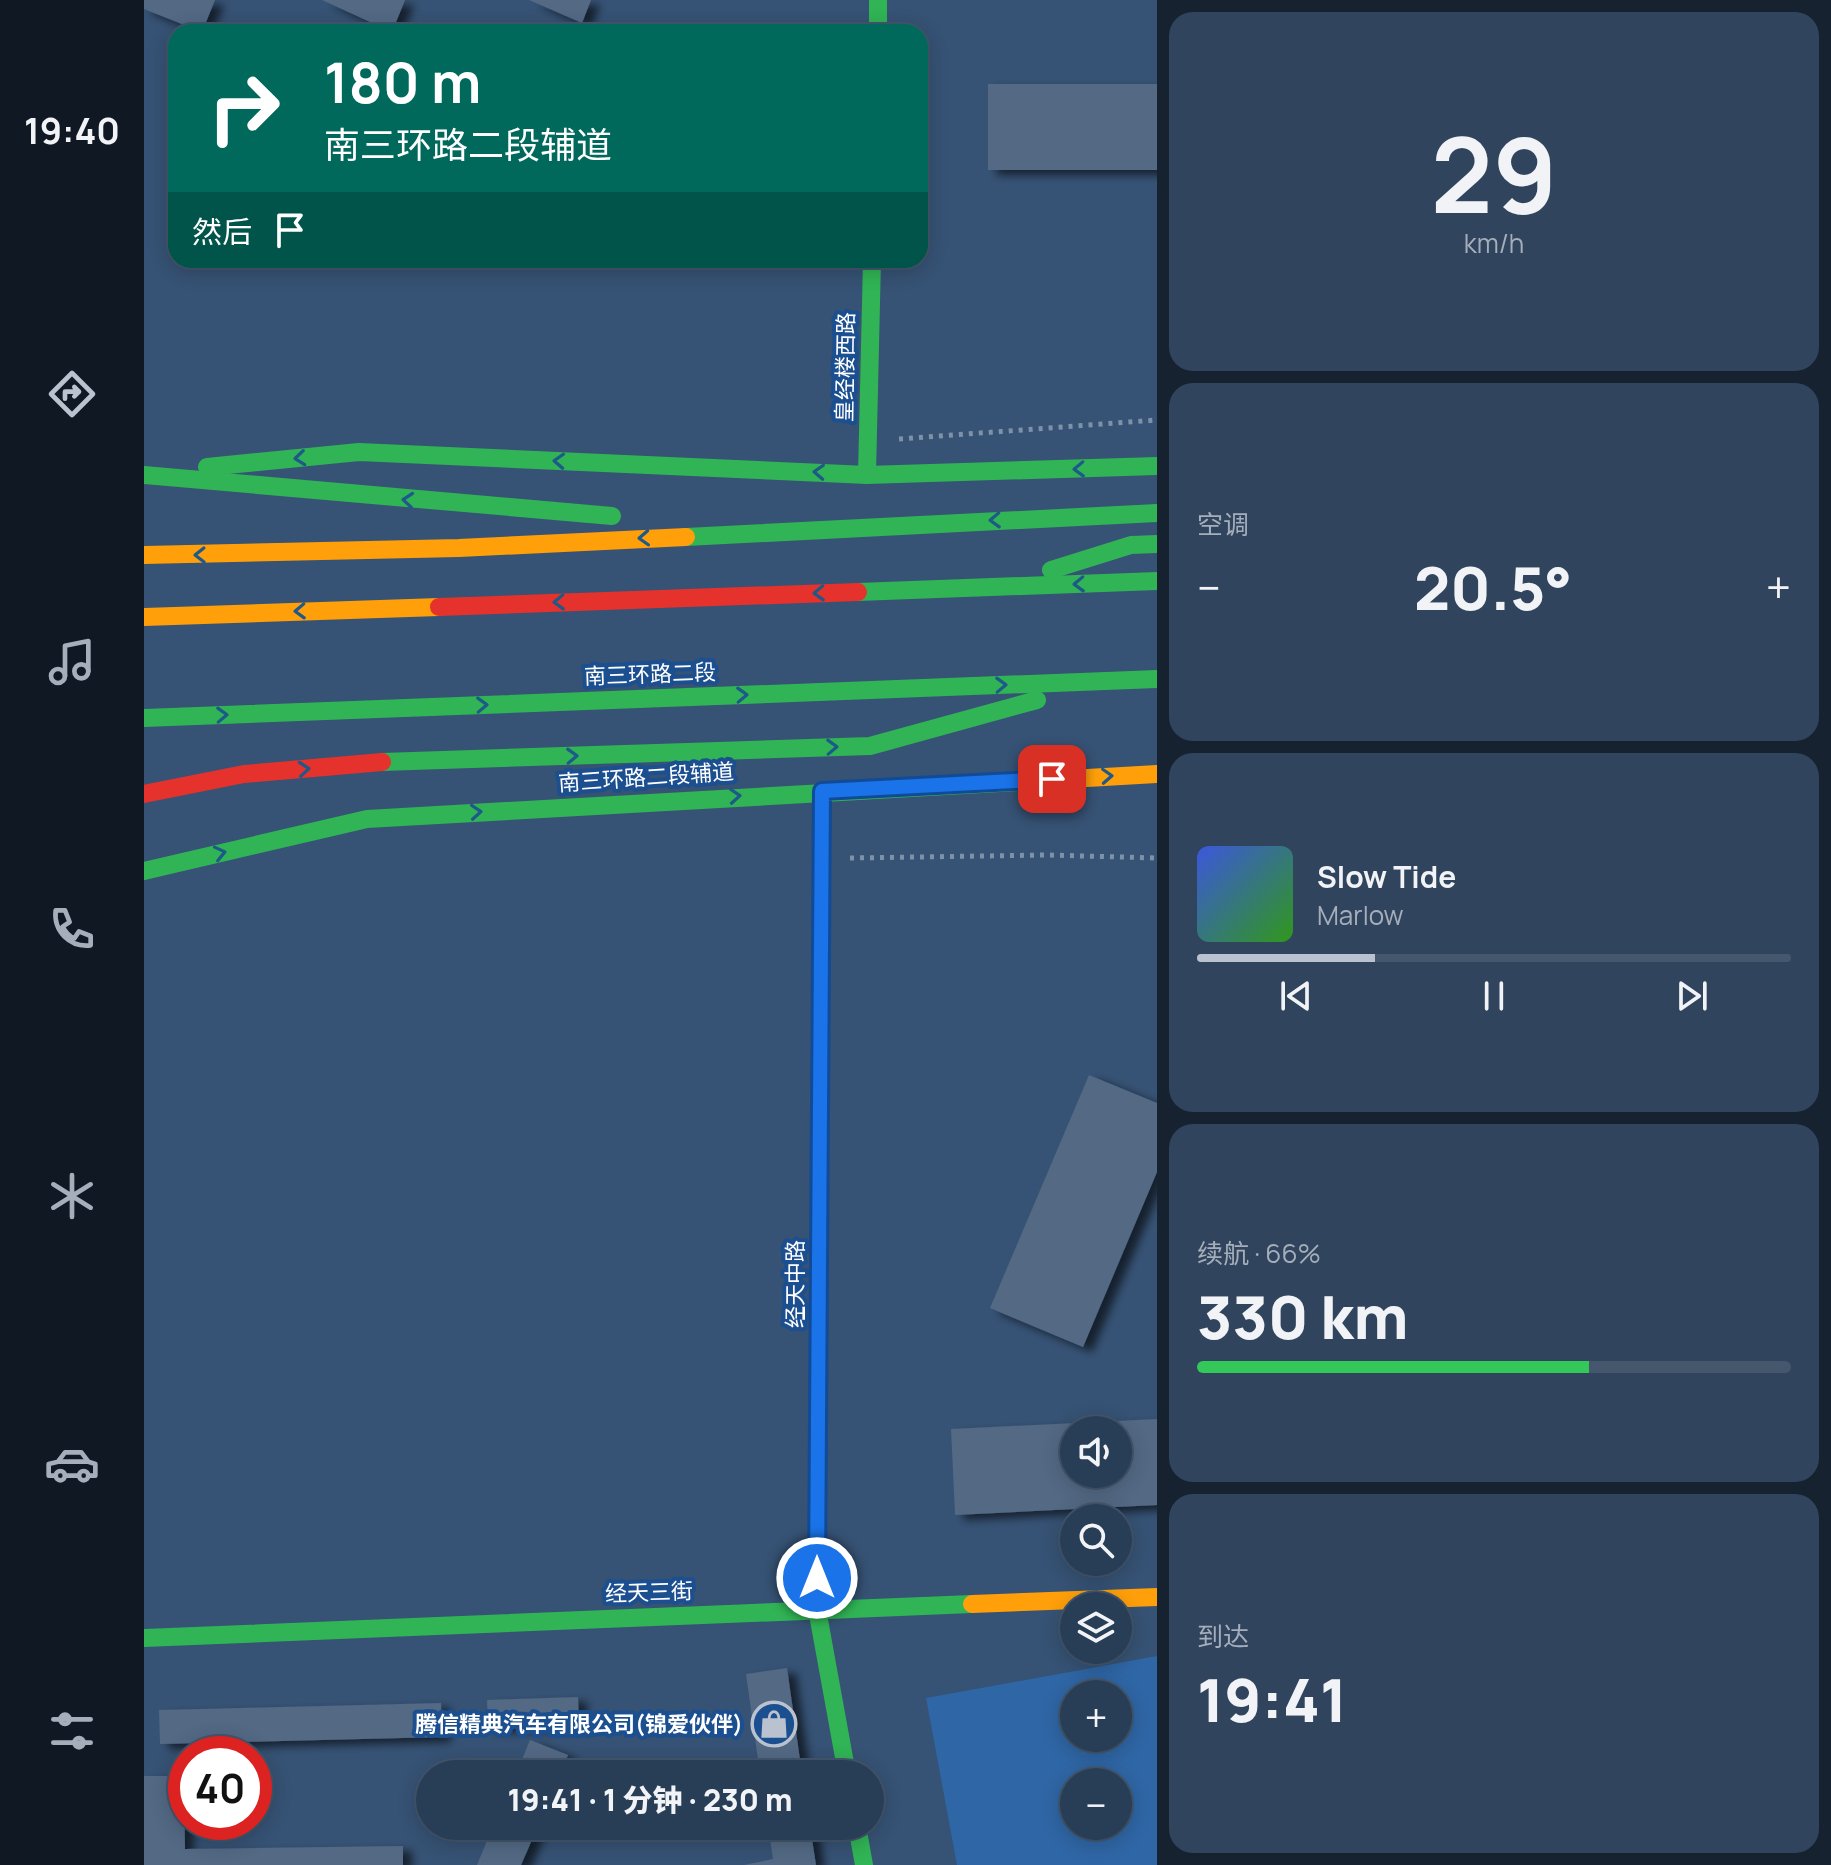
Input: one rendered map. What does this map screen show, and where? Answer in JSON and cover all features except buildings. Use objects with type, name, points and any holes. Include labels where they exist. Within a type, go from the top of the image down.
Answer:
[{"type":"main road","points":[[878,0],[878,24]]},
{"type":"main road","name":"皇经楼西路","points":[[867,475],[872,268]]},
{"type":"main road","points":[[144,474],[359,452],[867,475],[1157,466]]},
{"type":"main road","points":[[144,474],[485,508],[624,517]]},
{"type":"main road","points":[[144,555],[459,548],[806,528],[1157,513]]},
{"type":"main road","points":[[655,519],[806,528]]},
{"type":"main road","points":[[1000,587],[1131,545],[1157,544]]},
{"type":"main road","points":[[144,617],[1157,581]]},
{"type":"main road","name":"南三环路二段","points":[[144,718],[1157,679]]},
{"type":"main road","points":[[144,794],[244,774],[382,762],[870,746],[1108,680]]},
{"type":"main road","name":"南三环路二段辅道","points":[[144,871],[367,819],[1157,774]]},
{"type":"main road","name":"经天中路","points":[[822,791],[817,1609],[844,1760]]},
{"type":"main road","name":"经天三街","points":[[144,1638],[1157,1597]]},
{"type":"main road","points":[[860,1840],[864,1865]]},
{"type":"path","points":[[867,441],[1157,420]]},
{"type":"path","points":[[821,858],[1048,855],[1157,858]]},
{"type":"shaded area","points":[[1157,1656],[1157,1865],[957,1865],[926,1698],[1113,1664],[1132,1664],[1132,1661]]},
{"type":"traffic: fast","points":[[878,0],[878,24]]},
{"type":"traffic: fast","points":[[867,475],[872,268]]},
{"type":"traffic: fast","points":[[207,467],[359,452],[867,475],[1157,466]]},
{"type":"traffic: fast","points":[[144,475],[612,516]]},
{"type":"traffic: fast","points":[[686,537],[1157,513]]},
{"type":"traffic: fast","points":[[1051,570],[1131,545],[1157,544]]},
{"type":"traffic: fast","points":[[858,592],[1157,581]]},
{"type":"traffic: fast","points":[[144,718],[1157,679]]},
{"type":"traffic: fast","points":[[382,762],[870,746],[1037,700]]},
{"type":"traffic: fast","points":[[144,871],[367,819],[1035,781]]},
{"type":"traffic: fast","points":[[819,1274],[817,1609],[844,1760]]},
{"type":"traffic: fast","points":[[144,1638],[972,1604]]},
{"type":"traffic: fast","points":[[860,1840],[864,1865]]},
{"type":"traffic: slow","points":[[144,555],[459,548],[686,537]]},
{"type":"traffic: slow","points":[[144,617],[439,607]]},
{"type":"traffic: slow","points":[[1035,781],[1157,774]]},
{"type":"traffic: slow","points":[[819,1274],[822,791]]},
{"type":"traffic: slow","points":[[972,1604],[1157,1597]]},
{"type":"traffic: jam","points":[[439,607],[858,592]]},
{"type":"traffic: jam","points":[[144,794],[244,774],[382,762]]},
{"type":"place","name":"腾信精典汽车有限公司(锦爱伙伴)","points":[[774,1724]]},
{"type":"route","points":[[817,1578],[822,791],[1052,779]]}]
